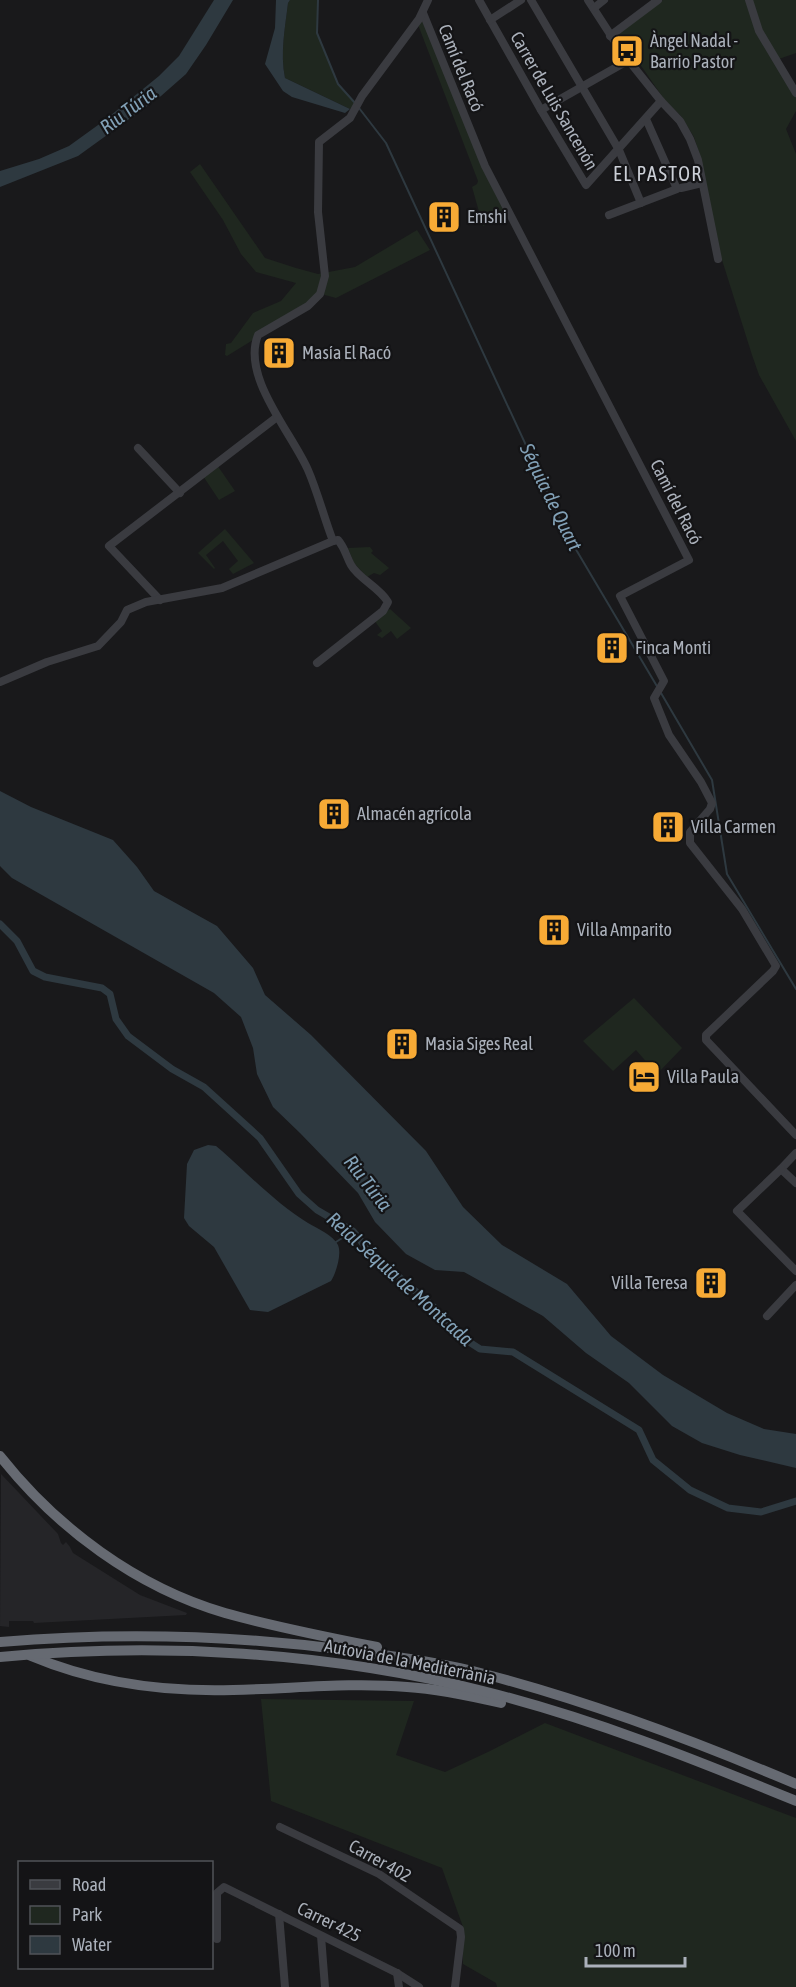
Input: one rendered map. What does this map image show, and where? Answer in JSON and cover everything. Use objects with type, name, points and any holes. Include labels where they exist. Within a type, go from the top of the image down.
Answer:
[{"type":"highway","points":[[0,1456],[24,1485],[67,1526],[103,1554],[143,1579],[223,1613],[391,1650],[405,1657]]},
{"type":"highway","name":"Autovia de la Mediterrània","points":[[0,1641],[88,1636],[173,1636],[257,1640],[405,1657],[486,1674],[628,1717],[796,1784]]},
{"type":"highway","points":[[0,1641],[71,1671],[126,1683],[189,1690],[328,1686],[407,1687],[481,1698],[555,1717],[566,1714]]},
{"type":"highway","name":"Autovia de la Mediterrània","points":[[0,1657],[108,1650],[174,1651],[266,1656],[384,1671],[483,1691],[566,1714],[686,1756],[796,1801]]},
{"type":"street","points":[[333,541],[308,469],[277,417],[255,369],[253,353],[258,335],[266,328],[301,311],[320,294],[325,276],[318,212],[319,142],[350,118],[362,96],[423,13],[428,0]]},
{"type":"street","name":"Carrer de Luis Sancenón","points":[[479,0],[586,185],[619,150]]},
{"type":"street","points":[[490,20],[520,0]]},
{"type":"street","points":[[531,0],[619,150],[641,203]]},
{"type":"street","points":[[588,0],[610,36],[661,101],[680,121],[690,139],[698,160],[718,259]]},
{"type":"street","points":[[594,8],[604,0]]},
{"type":"street","points":[[610,36],[658,0]]},
{"type":"street","points":[[749,0],[759,31],[796,93]]},
{"type":"street","name":"Camí del Racó","points":[[423,13],[485,166],[689,560],[620,596],[664,681],[654,698],[669,735],[701,782],[712,803],[710,809],[690,832],[690,843],[742,909],[776,966],[706,1035],[706,1040],[796,1135]]},
{"type":"street","points":[[541,110],[629,60]]},
{"type":"street","points":[[619,150],[661,101]]},
{"type":"street","points":[[646,119],[679,189]]},
{"type":"street","points":[[609,215],[679,189],[702,183]]},
{"type":"street","points":[[160,600],[109,546],[277,417]]},
{"type":"street","points":[[138,448],[180,493]]},
{"type":"street","points":[[0,682],[46,662],[98,646],[121,622],[127,610],[146,602],[222,588],[338,540],[348,554],[351,566],[388,602],[383,611],[317,663]]},
{"type":"street","points":[[796,1153],[737,1210],[796,1271]]},
{"type":"street","points":[[781,1169],[796,1184]]},
{"type":"street","points":[[767,1316],[796,1285]]},
{"type":"street","name":"Carrer 402","points":[[280,1827],[379,1874],[460,1929],[455,1987]]},
{"type":"street","name":"Carrer 425","points":[[217,1939],[217,1893],[224,1887],[398,1973],[419,1987]]},
{"type":"street","points":[[279,1914],[285,1987]]},
{"type":"street","points":[[321,1936],[326,1987]]},
{"type":"street","points":[[398,1973],[399,1987]]},
{"type":"shaded area","points":[[1,1474],[58,1534],[61,1543],[63,1545],[66,1542],[73,1553],[140,1595],[187,1613],[186,1615],[34,1623],[33,1621],[9,1621],[9,1627],[0,1626]]},
{"type":"green space","points":[[290,0],[318,0],[317,33],[338,84],[356,104],[350,109],[285,78],[284,40]]},
{"type":"green space","points":[[663,0],[748,0],[786,83],[796,97],[796,111],[786,129],[796,154],[796,441],[759,375],[752,355],[722,260],[703,189],[701,159],[694,137],[681,116],[664,99],[635,57],[617,37],[644,12]]},
{"type":"green space","points":[[749,0],[796,0],[796,53],[776,60],[767,47]]},
{"type":"green space","points":[[423,13],[508,216],[497,222],[483,226],[472,187],[478,181],[417,22]]},
{"type":"green space","points":[[200,164],[265,258],[318,274],[355,267],[417,230],[430,250],[336,298],[321,294],[256,334],[253,340],[227,356],[225,355],[226,344],[231,343],[253,313],[281,301],[296,283],[256,272],[241,254],[223,220],[190,172]]},
{"type":"green space","points":[[217,465],[235,491],[219,500],[203,476]]},
{"type":"green space","points":[[225,529],[254,563],[233,574],[229,569],[238,561],[223,541],[206,555],[214,569],[198,553]]},
{"type":"green space","points":[[370,547],[373,551],[371,553],[389,568],[380,575],[374,573],[367,577],[354,563],[348,548]]},
{"type":"green space","points":[[390,609],[411,628],[397,639],[391,631],[382,638],[377,635],[382,631],[374,620]]},
{"type":"green space","points":[[634,998],[682,1048],[657,1074],[636,1050],[613,1071],[583,1041]]},
{"type":"green space","points":[[261,1699],[414,1701],[396,1755],[445,1772],[545,1723],[796,1818],[796,1987],[497,1987],[496,1983],[463,1964],[463,1927],[442,1868],[271,1801]]},
{"type":"water","name":"Riu Túria","points":[[214,0],[233,0],[186,74],[161,96],[78,156],[0,187],[0,171],[39,159],[69,146],[159,76],[179,56]]},
{"type":"water","points":[[276,0],[290,0],[284,40],[285,78],[350,109],[345,113],[292,97],[283,91],[265,64],[275,28]]},
{"type":"water","name":"Riu Túria","points":[[0,791],[31,807],[113,840],[154,891],[217,926],[253,968],[265,995],[311,1035],[426,1151],[463,1207],[502,1245],[567,1284],[611,1336],[663,1375],[727,1413],[764,1429],[796,1434],[796,1468],[740,1455],[702,1443],[672,1426],[629,1383],[586,1353],[543,1316],[464,1272],[435,1270],[406,1254],[375,1222],[358,1193],[273,1107],[257,1074],[253,1048],[241,1017],[214,993],[12,878],[0,866]]},
{"type":"water","points":[[208,1145],[216,1146],[286,1208],[336,1241],[339,1258],[331,1281],[268,1312],[250,1310],[214,1247],[189,1226],[184,1218],[187,1164],[194,1150]]},
{"type":"waterway","name":"Séquia de Quart","points":[[318,0],[317,33],[338,84],[355,103]]},
{"type":"waterway","name":"Séquia de Quart","points":[[359,108],[386,143],[568,536],[658,688]]},
{"type":"waterway","name":"Séquia de Quart","points":[[661,693],[712,780],[727,874],[796,989]]},
{"type":"waterway","name":"Reial Séquia de Montcada","points":[[0,924],[17,941],[33,971],[45,977],[102,988],[110,994],[116,1019],[128,1036],[172,1069],[204,1087],[260,1138],[299,1194],[317,1210],[353,1231],[368,1250],[436,1309],[463,1338],[480,1349],[513,1352],[639,1430],[653,1460],[690,1490],[728,1508],[761,1512],[796,1501]]},
{"type":"waterway","points":[[336,1242],[353,1231]]},
{"type":"place","name":"Àngel Nadal - Barrio Pastor","points":[[627,51]]},
{"type":"place","name":"Emshi","points":[[444,217]]},
{"type":"place","name":"Masía El Racó","points":[[279,353]]},
{"type":"place","name":"Finca Monti","points":[[612,648]]},
{"type":"place","name":"Almacén agrícola","points":[[334,814]]},
{"type":"place","name":"Villa Carmen","points":[[668,827]]},
{"type":"place","name":"Villa Amparito","points":[[554,930]]},
{"type":"place","name":"Masia Siges Real","points":[[402,1044]]},
{"type":"place","name":"Villa Paula","points":[[644,1077]]},
{"type":"place","name":"Villa Teresa","points":[[711,1283]]},
{"type":"district","name":"EL PASTOR","points":[[658,174]]}]
